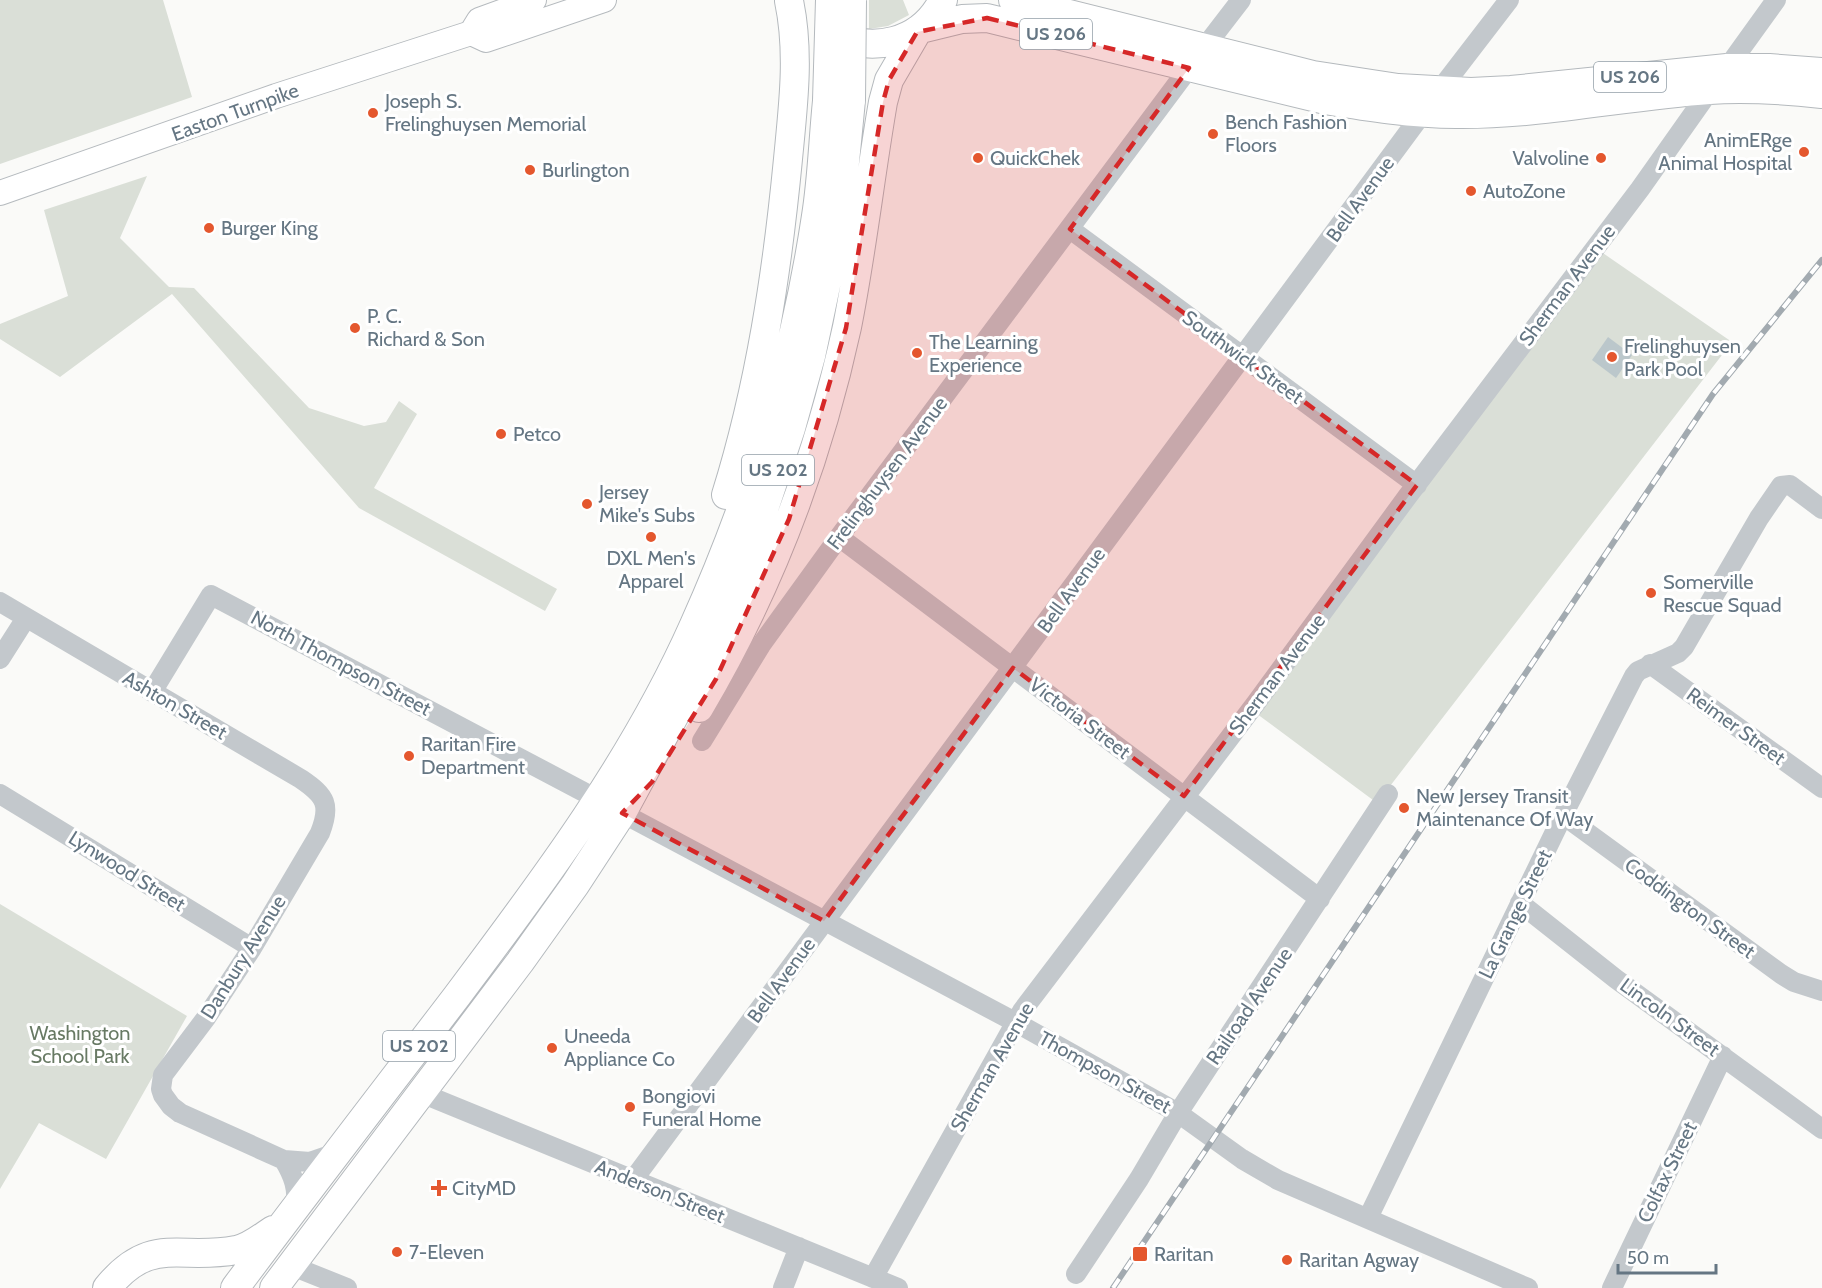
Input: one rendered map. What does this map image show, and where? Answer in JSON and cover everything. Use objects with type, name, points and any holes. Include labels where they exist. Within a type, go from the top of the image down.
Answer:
[{"type":"highway","points":[[656,700],[693,602],[727,491],[768,323],[780,241],[793,107],[795,40],[789,0]]},
{"type":"highway","name":"US 206","points":[[789,0],[817,26],[848,42],[860,44],[878,44],[962,19],[987,18],[1197,58]]},
{"type":"highway","name":"US 202","points":[[235,1288],[544,880],[610,806],[697,674],[744,569],[769,498],[811,356],[834,248],[841,203],[839,101],[830,0]]},
{"type":"highway","name":"US 202","points":[[274,1288],[520,962],[574,885],[610,806],[627,752],[693,627],[752,475],[794,331],[839,101],[852,0]]},
{"type":"highway","points":[[610,806],[652,782],[716,679],[764,583],[811,458],[846,328],[883,102],[889,80],[919,30],[933,16],[943,0]]},
{"type":"highway","name":"US 206","points":[[1013,0],[1325,100],[1431,102],[1511,90],[1719,79],[1769,68],[1822,72]]},
{"type":"highway","name":"US 206","points":[[1719,79],[1767,90],[1822,94]]},
{"type":"highway","points":[[107,1288],[133,1262],[156,1253],[238,1250],[288,1216]]},
{"type":"main road","name":"Easton Turnpike","points":[[0,193],[287,93],[471,33],[479,20],[534,0]]},
{"type":"main road","name":"Easton Turnpike","points":[[471,33],[486,40],[604,0]]},
{"type":"street","name":"Frelinghuysen Avenue","points":[[702,741],[761,645],[839,537],[1241,0]]},
{"type":"street","name":"Bell Avenue","points":[[633,1180],[1431,102],[1509,0]]},
{"type":"street","name":"Sherman Avenue","points":[[873,1278],[1015,1022],[1640,189],[1776,0]]},
{"type":"street","name":"Southwick Street","points":[[1070,229],[1417,485]]},
{"type":"street","name":"La Grange Street","points":[[1368,1218],[1563,815],[1634,676],[1650,664],[1678,653],[1684,647],[1759,518],[1781,486],[1790,485],[1822,509]]},
{"type":"street","name":"Victoria Street","points":[[839,537],[1320,898]]},
{"type":"street","name":"North Thompson Street","points":[[152,692],[211,595],[610,806]]},
{"type":"street","name":"Ashton Street","points":[[0,602],[314,787],[326,802],[326,816],[323,824]]},
{"type":"street","points":[[0,659],[26,618]]},
{"type":"street","name":"Reimer Street","points":[[1650,664],[1822,788]]},
{"type":"street","name":"Lynwood Street","points":[[0,794],[252,948]]},
{"type":"street","name":"Railroad Avenue","points":[[1076,1275],[1139,1179],[1178,1113],[1388,794]]},
{"type":"street","name":"Thompson Street","points":[[610,806],[1015,1022],[1178,1113],[1261,1171],[1290,1186],[1520,1286]]},
{"type":"street","name":"Coddington Street","points":[[1563,815],[1781,974],[1794,982],[1822,992]]},
{"type":"street","name":"Danbury Avenue","points":[[284,1160],[180,1113],[165,1100],[161,1089],[163,1075],[206,1018],[252,948],[323,824]]},
{"type":"street","name":"Lincoln Street","points":[[1520,903],[1616,979],[1822,1129]]},
{"type":"street","name":"Colfax Street","points":[[1612,1288],[1723,1056]]},
{"type":"street","name":"Anderson Street","points":[[421,1093],[898,1288]]},
{"type":"street","points":[[288,1216],[297,1197],[295,1183],[284,1160],[310,1162],[336,1153]]},
{"type":"street","points":[[783,1288],[799,1247]]},
{"type":"street","points":[[292,1266],[347,1288]]},
{"type":"highlighted area","points":[[987,18],[1189,68],[1070,229],[1417,485],[1184,796],[1013,668],[824,921],[622,813],[652,782],[716,679],[789,519],[846,328],[883,102],[889,80],[917,32]]},
{"type":"green space","points":[[0,0],[163,0],[192,97],[0,164]]},
{"type":"green space","points":[[869,0],[903,0],[909,15],[888,26],[869,29]]},
{"type":"green space","points":[[147,176],[120,238],[169,287],[194,288],[309,408],[364,426],[386,422],[399,401],[417,414],[374,488],[557,589],[545,611],[359,508],[172,294],[60,377],[0,339],[0,324],[68,296],[44,210]]},
{"type":"green space","points":[[1597,249],[1732,342],[1377,803],[1253,711]]},
{"type":"green space","name":"Washington School Park","points":[[0,904],[187,1016],[106,1159],[39,1123],[0,1189]]},
{"type":"shaded area","name":"Frelinghuysen Park Pool","points":[[1608,337],[1632,355],[1616,378],[1592,360]]},
{"type":"railway","points":[[1113,1288],[1713,394],[1822,260]]},
{"type":"place","name":"Joseph S. Frelinghuysen Memorial","points":[[373,113]]},
{"type":"place","name":"Bench Fashion Floors","points":[[1213,134]]},
{"type":"place","name":"AnimERge Animal Hospital","points":[[1804,152]]},
{"type":"place","name":"QuickChek","points":[[978,158]]},
{"type":"place","name":"Valvoline","points":[[1601,158]]},
{"type":"place","name":"Burlington","points":[[530,170]]},
{"type":"place","name":"AutoZone","points":[[1471,191]]},
{"type":"place","name":"Burger King","points":[[209,228]]},
{"type":"place","name":"P. C. Richard & Son","points":[[355,328]]},
{"type":"place","name":"The Learning Experience","points":[[917,353]]},
{"type":"place","name":"Frelinghuysen Park Pool","points":[[1612,357]]},
{"type":"place","name":"Petco","points":[[501,434]]},
{"type":"place","name":"Jersey Mike's Subs","points":[[587,504]]},
{"type":"place","name":"DXL Men's Apparel","points":[[651,537]]},
{"type":"place","name":"Somerville Rescue Squad","points":[[1651,593]]},
{"type":"place","name":"Raritan Fire Department","points":[[409,756]]},
{"type":"place","name":"New Jersey Transit Maintenance Of Way","points":[[1404,808]]},
{"type":"place","name":"Uneeda Appliance Co","points":[[552,1048]]},
{"type":"place","name":"Bongiovi Funeral Home","points":[[630,1107]]},
{"type":"place","name":"CityMD","points":[[439,1188]]},
{"type":"place","name":"7-Eleven","points":[[397,1252]]},
{"type":"place","name":"Raritan","points":[[1140,1254]]},
{"type":"place","name":"Raritan Agway","points":[[1287,1260]]}]
